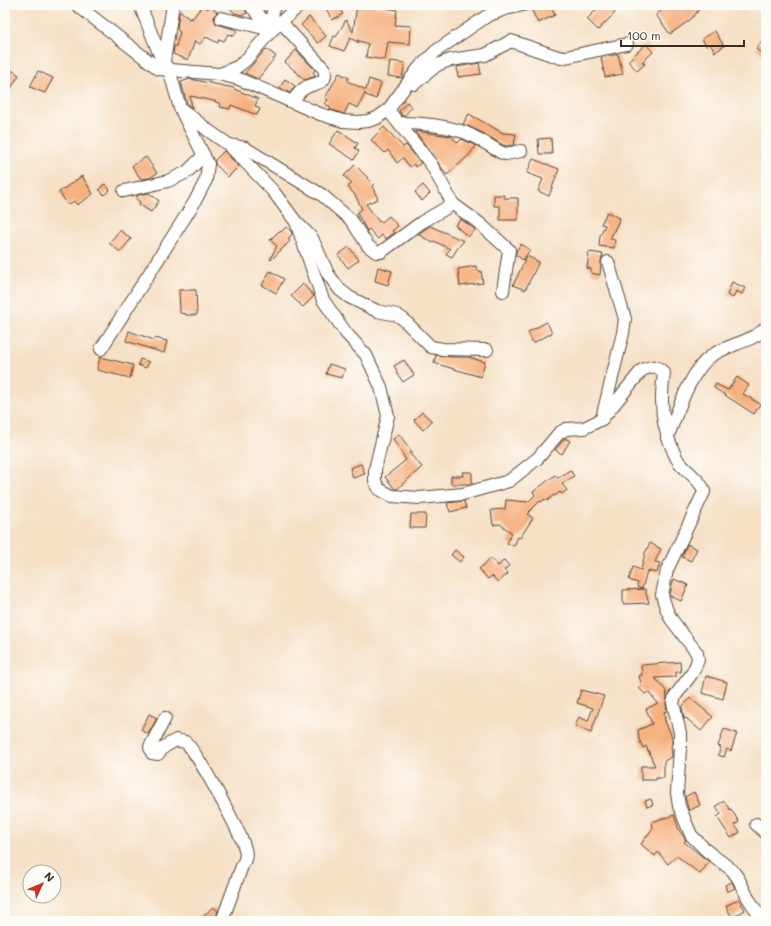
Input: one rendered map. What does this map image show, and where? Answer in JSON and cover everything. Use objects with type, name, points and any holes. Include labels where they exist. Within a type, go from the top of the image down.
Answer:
[{"type":"street","points":[[76,5],[158,69],[166,66],[220,74],[238,79],[320,114],[343,121],[368,121],[377,118],[388,110],[418,69],[436,51],[487,16],[505,9],[523,5]]},
{"type":"street","points":[[101,349],[194,203],[206,180],[208,164],[180,108],[166,66],[140,5]]},
{"type":"street","points":[[149,5],[161,46],[165,50]]},
{"type":"street","points":[[166,66],[165,50],[173,5]]},
{"type":"street","points":[[250,5],[324,69],[326,74],[322,82],[304,88],[292,102]]},
{"type":"street","points":[[274,5],[276,26]]},
{"type":"street","points":[[220,74],[238,68],[276,26],[300,5]]},
{"type":"street","points":[[221,18],[276,26]]},
{"type":"street","points":[[397,96],[437,65],[450,60],[485,55],[511,41],[561,58],[626,44]]},
{"type":"street","points":[[180,108],[229,145],[273,191],[296,222],[312,238],[328,274],[349,297],[377,311],[403,318],[432,348],[487,350]]},
{"type":"street","points":[[388,110],[430,164],[454,204],[479,223],[509,250],[503,291]]},
{"type":"street","points":[[399,123],[424,123],[442,126],[465,133],[506,154],[521,151]]},
{"type":"street","points":[[229,145],[245,148],[322,195],[351,220],[368,246],[376,252],[381,252],[422,222],[454,204]]},
{"type":"street","points":[[124,191],[168,181],[187,172],[204,155]]},
{"type":"street","points":[[296,222],[323,300],[346,333],[366,355],[381,387],[388,416],[375,468],[375,481],[379,489],[392,496],[426,497],[463,494],[509,481],[538,458],[559,433],[566,429],[584,428],[602,419],[642,370],[651,366],[659,368],[664,373],[661,392],[663,420],[667,438],[678,460],[701,484],[704,492],[667,570],[662,595],[666,608],[672,619],[697,653],[698,660],[693,672],[675,696],[673,703],[680,733],[677,793],[679,806],[691,835],[707,851],[732,870],[763,921]]},
{"type":"street","points":[[602,419],[625,319],[608,262]]},
{"type":"street","points":[[667,438],[690,384],[700,367],[710,356],[751,339],[766,328]]},
{"type":"street","points":[[165,718],[150,747],[152,754],[158,754],[164,747],[176,740],[185,742],[192,750],[217,791],[245,848],[246,860],[242,866],[222,921]]},
{"type":"street","points":[[756,824],[766,833]]},
{"type":"building","points":[[203,5],[208,9],[210,6],[217,12],[214,17],[216,24],[237,30],[234,36],[228,34],[224,41],[219,39],[218,43],[206,37],[200,44],[195,41],[188,60],[173,54],[174,46],[176,46],[180,32],[177,29],[179,13],[181,11],[189,19],[191,17],[192,19]]},
{"type":"building","points":[[228,5],[243,5],[247,13],[243,15],[234,13]]},
{"type":"building","points":[[331,5],[338,5],[343,14],[332,20],[326,8]]},
{"type":"building","points":[[357,5],[367,5],[397,10],[395,25],[411,26],[410,44],[388,42],[385,60],[366,57],[368,44],[357,40],[359,43],[350,38],[344,51],[330,46],[334,36],[336,37],[346,20],[353,32]]},
{"type":"building","points":[[541,5],[550,5],[555,15],[538,23],[531,9]]},
{"type":"building","points":[[601,5],[607,5],[615,13],[598,30],[587,19]]},
{"type":"building","points":[[668,5],[703,5],[690,20],[670,34],[656,15]]},
{"type":"building","points":[[309,17],[326,36],[318,43],[301,25]]},
{"type":"building","points":[[715,31],[724,46],[715,52],[710,44],[707,47],[702,39]]},
{"type":"building","points":[[766,35],[766,50],[763,54],[756,49]]},
{"type":"building","points":[[646,44],[653,52],[642,62],[645,64],[637,71],[628,61]]},
{"type":"building","points":[[266,49],[276,56],[258,79],[245,73]]},
{"type":"building","points":[[296,50],[315,70],[313,72],[316,76],[305,80],[285,62]]},
{"type":"building","points":[[618,54],[623,74],[605,77],[601,58]]},
{"type":"building","points":[[390,61],[405,63],[402,78],[388,76]]},
{"type":"building","points":[[479,63],[481,74],[458,77],[457,67]]},
{"type":"building","points":[[5,66],[19,75],[5,98]]},
{"type":"building","points":[[38,71],[53,78],[45,93],[30,87]]},
{"type":"building","points":[[339,73],[349,78],[347,81],[366,90],[369,79],[381,83],[376,99],[364,94],[358,108],[349,104],[344,114],[329,109],[331,107],[325,104],[328,100],[325,98]]},
{"type":"building","points":[[190,79],[234,88],[258,99],[255,106],[260,109],[257,115],[231,105],[230,109],[220,107],[221,104],[214,101],[190,96],[192,108],[187,104],[181,82]]},
{"type":"building","points":[[285,79],[295,86],[290,93],[280,88]]},
{"type":"building","points":[[407,102],[412,107],[404,116],[402,116],[399,111]]},
{"type":"building","points":[[469,114],[503,133],[516,134],[514,145],[503,145],[481,132],[463,124]]},
{"type":"building","points":[[384,127],[403,147],[406,145],[421,163],[416,167],[414,164],[410,167],[403,158],[397,163],[388,150],[385,153],[371,140]]},
{"type":"building","points":[[338,130],[358,143],[355,148],[359,151],[354,160],[329,144]]},
{"type":"building","points":[[415,131],[451,136],[458,143],[462,139],[476,146],[469,155],[447,175]]},
{"type":"building","points":[[551,138],[552,154],[539,154],[538,139]]},
{"type":"building","points":[[224,151],[239,166],[228,177],[215,164],[215,160]]},
{"type":"building","points":[[146,157],[157,173],[150,178],[141,179],[132,166]]},
{"type":"building","points":[[533,159],[559,169],[549,196],[538,191],[543,179],[527,173]]},
{"type":"building","points":[[355,165],[374,184],[372,186],[378,199],[366,204],[379,222],[382,222],[389,216],[398,226],[392,231],[394,233],[386,239],[382,235],[378,239],[369,229],[367,231],[357,213],[362,209],[355,195],[348,187],[352,183],[344,176]]},
{"type":"building","points":[[82,176],[93,194],[77,205],[74,201],[68,205],[59,192]]},
{"type":"building","points":[[105,184],[110,190],[104,195],[99,189]]},
{"type":"building","points":[[423,185],[430,193],[422,201],[415,192]]},
{"type":"building","points":[[149,193],[159,201],[151,212],[139,204],[140,202],[136,199],[138,195]]},
{"type":"building","points":[[494,195],[504,195],[504,198],[518,198],[518,220],[500,220],[500,206],[494,206]]},
{"type":"building","points":[[607,212],[620,218],[610,239],[615,240],[614,248],[599,246],[600,236],[605,225],[601,224]]},
{"type":"building","points":[[461,219],[475,230],[468,237],[455,225]]},
{"type":"building","points":[[430,226],[464,241],[452,257],[446,254],[450,249],[434,241],[433,243],[418,234]]},
{"type":"building","points":[[286,227],[292,234],[288,239],[290,241],[271,260],[270,259],[277,246],[270,240],[279,231],[281,232]]},
{"type":"building","points":[[120,230],[131,239],[120,252],[109,243]]},
{"type":"building","points":[[521,244],[530,250],[523,260],[516,255],[516,251]]},
{"type":"building","points":[[349,247],[359,260],[348,268],[338,255]]},
{"type":"building","points":[[589,252],[603,254],[600,275],[591,273],[591,269],[587,268]]},
{"type":"building","points":[[527,256],[539,262],[525,290],[513,285]]},
{"type":"building","points":[[476,266],[477,271],[481,271],[483,283],[460,286],[458,269]]},
{"type":"building","points":[[378,267],[392,271],[388,285],[375,281]]},
{"type":"building","points":[[270,271],[284,279],[276,293],[262,285]]},
{"type":"building","points":[[732,282],[745,288],[742,294],[736,291],[733,298],[727,295]]},
{"type":"building","points":[[303,284],[314,296],[303,307],[291,296]]},
{"type":"building","points":[[179,290],[196,290],[197,315],[186,315],[180,313]]},
{"type":"building","points":[[547,322],[552,333],[533,343],[528,332]]},
{"type":"building","points":[[129,331],[154,340],[155,338],[167,341],[164,353],[126,341]]},
{"type":"building","points":[[436,355],[468,357],[485,362],[481,377],[434,363]]},
{"type":"building","points":[[100,357],[133,365],[130,378],[97,370]]},
{"type":"building","points":[[140,359],[149,362],[146,368],[138,365]]},
{"type":"building","points":[[404,360],[414,375],[403,382],[394,366]]},
{"type":"building","points":[[329,364],[345,369],[342,378],[326,374]]},
{"type":"building","points":[[737,377],[749,385],[743,394],[760,404],[754,414],[714,388],[716,384],[728,390]]},
{"type":"building","points":[[422,412],[432,421],[423,430],[414,420]]},
{"type":"building","points":[[399,434],[412,452],[409,453],[422,467],[397,489],[395,489],[385,477],[406,460],[393,439]]},
{"type":"building","points":[[565,438],[570,441],[562,454],[555,450]]},
{"type":"building","points":[[361,464],[365,474],[353,478],[350,468]]},
{"type":"building","points":[[570,470],[574,476],[562,484],[567,490],[562,494],[560,492],[555,496],[554,495],[547,501],[545,499],[541,502],[540,501],[527,514],[533,518],[520,538],[518,537],[514,546],[507,543],[512,533],[500,524],[493,525],[491,510],[505,509],[506,500],[528,502],[535,495],[533,492],[555,475],[558,478]]},
{"type":"building","points":[[462,472],[472,472],[472,484],[451,484],[451,476],[463,476]]},
{"type":"building","points":[[464,501],[466,508],[450,512],[447,503]]},
{"type":"building","points":[[411,514],[426,514],[425,528],[410,528]]},
{"type":"building","points":[[650,543],[661,549],[655,562],[660,563],[657,573],[647,571],[642,589],[637,587],[638,583],[629,580],[633,567],[641,570],[645,553]]},
{"type":"building","points":[[687,544],[697,549],[691,561],[682,557]]},
{"type":"building","points":[[455,550],[464,557],[460,562],[451,555]]},
{"type":"building","points":[[491,558],[498,566],[504,560],[509,566],[504,570],[508,574],[498,582],[492,576],[488,579],[479,569]]},
{"type":"building","points":[[674,579],[688,585],[681,601],[670,596]]},
{"type":"building","points":[[645,589],[649,603],[623,604],[623,590]]},
{"type":"building","points":[[680,662],[681,672],[676,672],[676,677],[655,678],[666,691],[667,711],[664,712],[665,721],[672,737],[672,757],[664,761],[664,778],[656,778],[656,780],[641,780],[641,766],[655,766],[646,746],[643,748],[639,739],[638,730],[652,724],[646,709],[658,703],[648,692],[645,694],[639,688],[642,686],[639,676],[642,675],[641,665]]},
{"type":"building","points":[[706,676],[727,682],[723,699],[702,693]]},
{"type":"building","points":[[581,690],[604,696],[591,733],[575,726],[579,717],[588,721],[593,708],[577,703]]},
{"type":"building","points":[[690,698],[713,717],[701,731],[686,718],[684,719],[682,707]]},
{"type":"building","points":[[149,714],[157,718],[148,734],[141,730]]},
{"type":"building","points":[[724,729],[737,733],[731,751],[727,749],[724,757],[718,755],[721,747],[718,746]]},
{"type":"building","points":[[694,792],[700,805],[689,811],[685,797]]},
{"type":"building","points":[[651,799],[653,805],[647,807],[645,801]]},
{"type":"building","points":[[724,801],[739,822],[734,825],[740,832],[731,838],[717,817],[721,814],[716,806]]},
{"type":"building","points":[[674,815],[679,830],[686,840],[684,842],[709,862],[700,874],[677,856],[668,864],[658,852],[655,856],[641,844],[653,828],[652,822]]},
{"type":"building","points":[[732,882],[735,888],[727,892],[725,885]]},
{"type":"building","points":[[739,899],[745,910],[732,918],[726,906]]},
{"type":"building","points":[[213,907],[218,911],[215,921],[198,921]]}]
